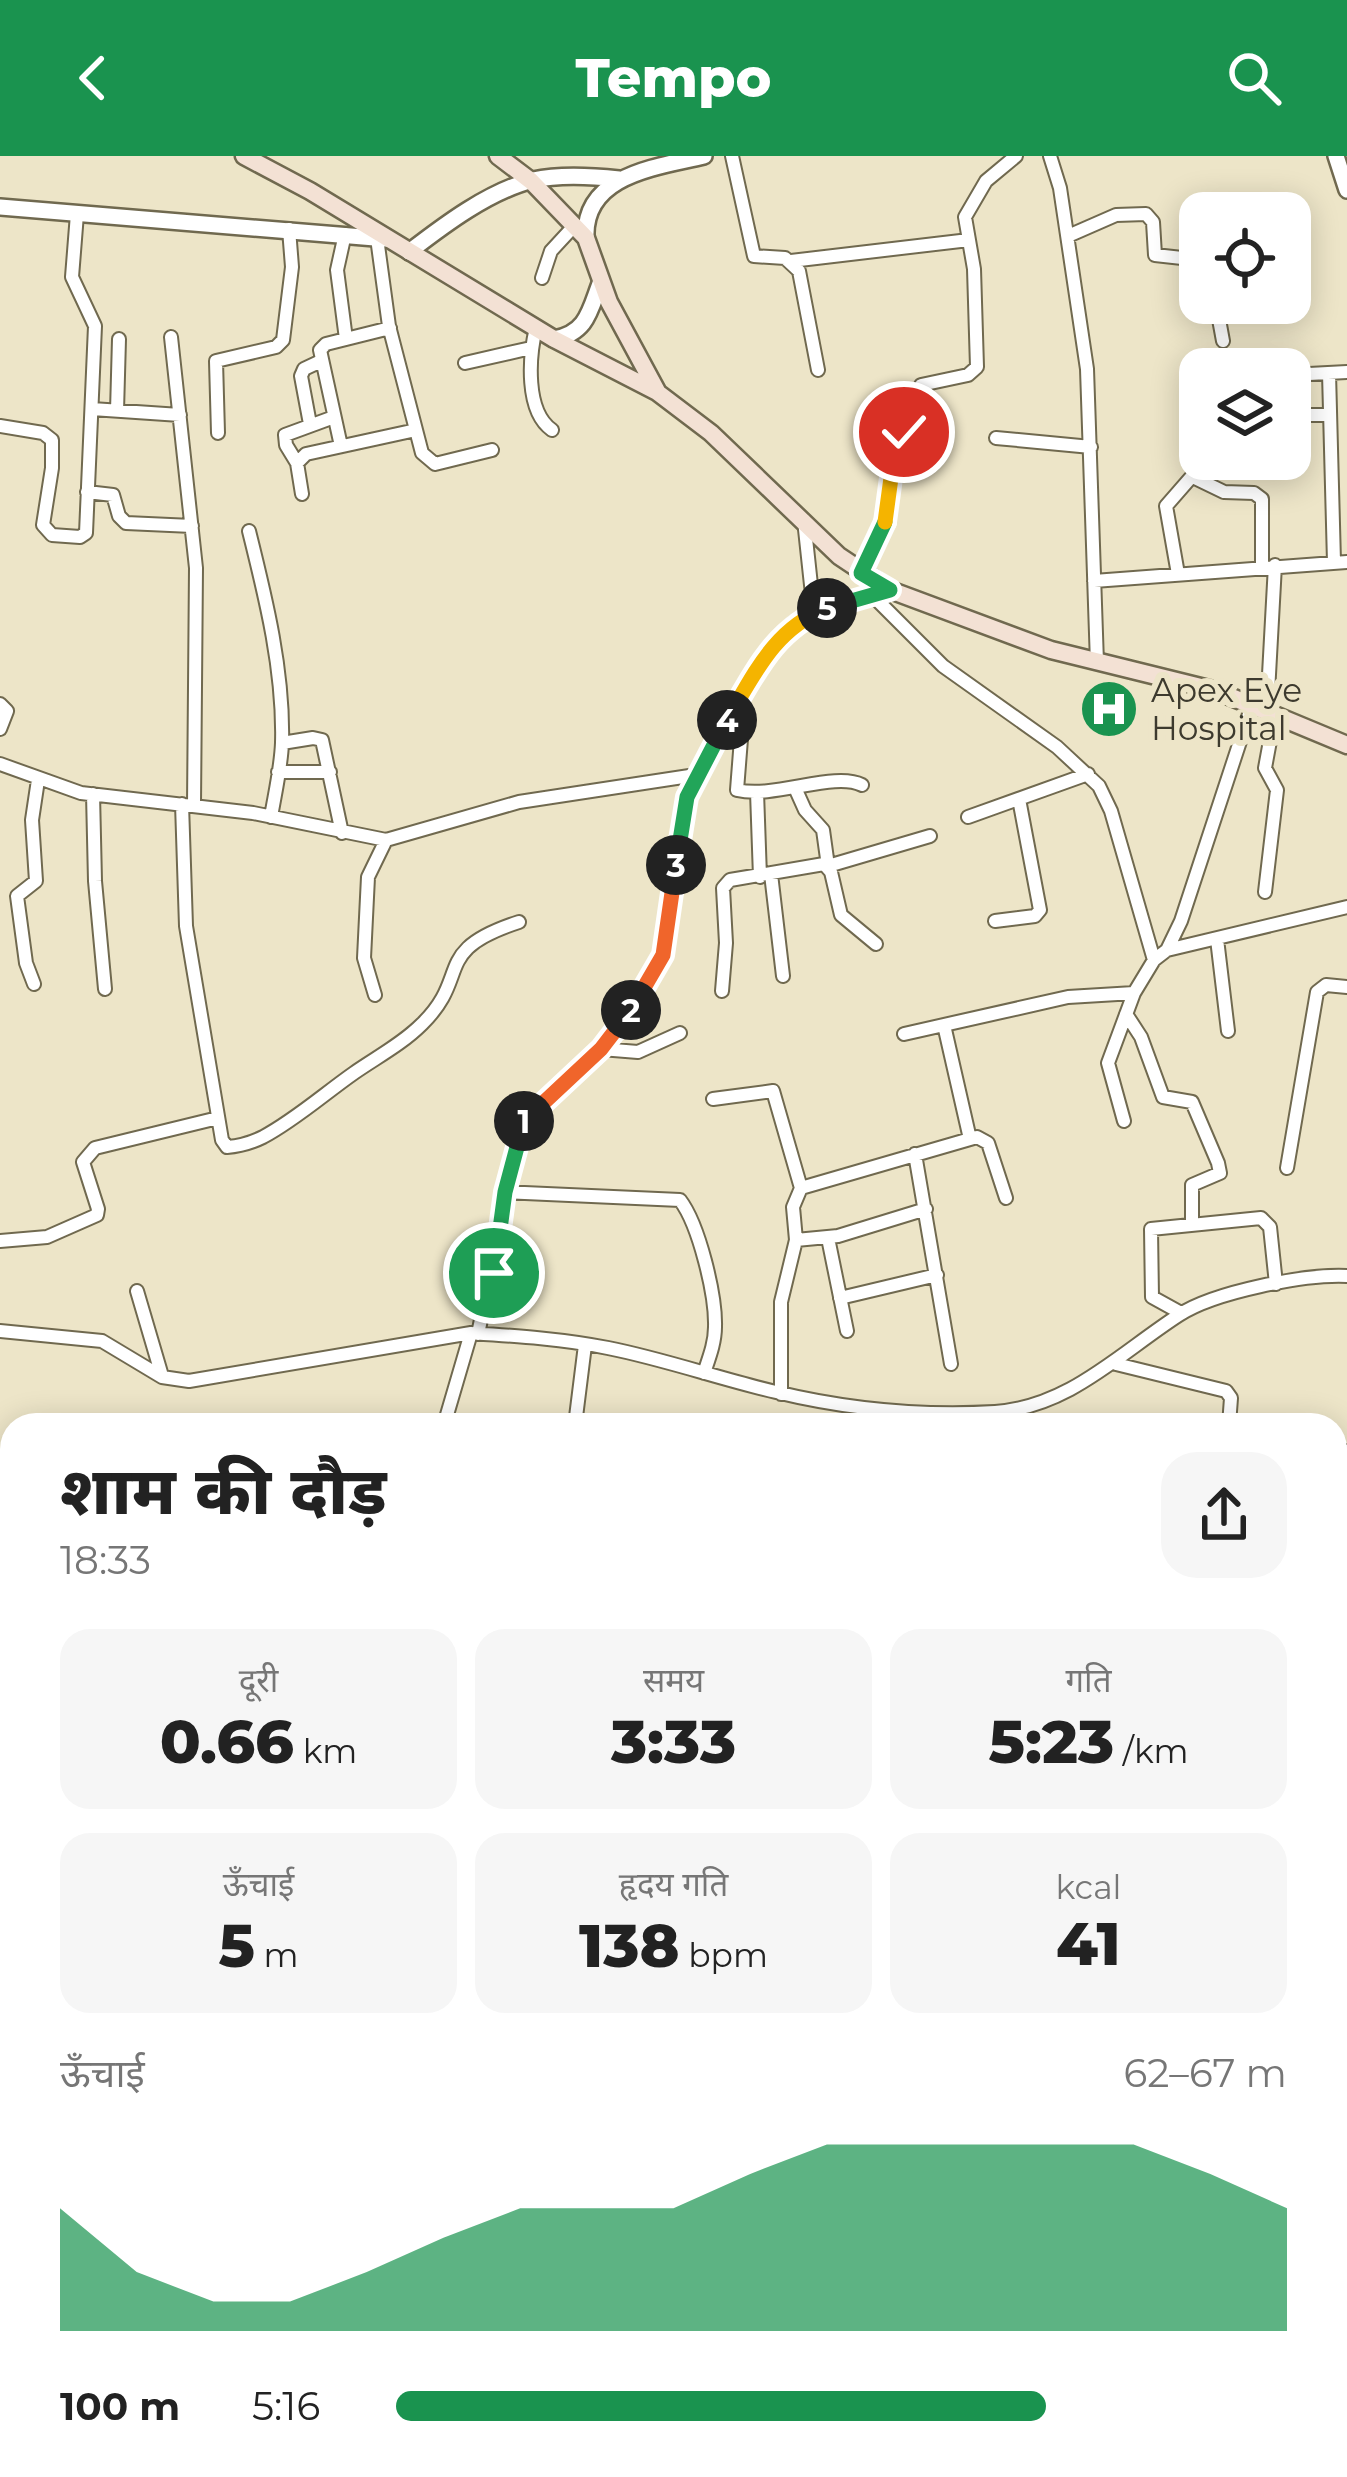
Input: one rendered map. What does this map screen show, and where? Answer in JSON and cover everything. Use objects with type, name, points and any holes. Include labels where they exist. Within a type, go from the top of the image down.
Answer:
[{"type":"main road","points":[[244,156],[554,339],[657,392],[711,434],[839,556],[890,590],[1052,650],[1217,691],[1347,745]]},
{"type":"main road","points":[[498,156],[532,181],[581,232],[657,392]]},
{"type":"street","points":[[409,252],[461,215],[532,181],[586,176],[619,179],[704,156]]},
{"type":"street","points":[[732,156],[754,256],[790,261],[969,240]]},
{"type":"street","points":[[916,432],[921,385],[968,375],[977,368],[974,269],[964,224],[966,209],[986,181],[1016,156]]},
{"type":"street","points":[[1050,156],[1082,323],[1097,662]]},
{"type":"street","points":[[1336,156],[1347,190]]},
{"type":"street","points":[[542,278],[551,251],[581,232],[601,195],[619,179]]},
{"type":"street","points":[[0,206],[382,238],[390,328],[422,453],[435,464],[492,450]]},
{"type":"street","points":[[0,425],[43,433],[52,440],[44,518],[52,535],[80,537],[86,533],[94,326],[72,277],[77,214]]},
{"type":"street","points":[[1068,236],[1116,215],[1146,214],[1153,221],[1155,255],[1179,258]]},
{"type":"street","points":[[218,433],[216,361],[276,347],[284,340],[292,267],[289,229]]},
{"type":"street","points":[[345,234],[337,270],[346,339]]},
{"type":"street","points":[[790,261],[801,280],[818,370]]},
{"type":"street","points":[[554,339],[582,328],[602,281]]},
{"type":"street","points":[[1219,324],[1222,341]]},
{"type":"street","points":[[341,446],[321,361],[322,347],[390,328]]},
{"type":"street","points":[[536,328],[531,348],[534,389],[542,419],[552,430]]},
{"type":"street","points":[[171,337],[196,568],[186,926],[227,1147],[246,1144],[277,1129],[422,1024],[439,1002],[453,964],[469,944],[519,922]]},
{"type":"street","points":[[117,411],[119,339]]},
{"type":"street","points":[[465,363],[531,348]]},
{"type":"street","points":[[310,424],[301,376],[304,368],[321,361]]},
{"type":"street","points":[[1311,374],[1347,372]]},
{"type":"street","points":[[1094,581],[1341,562],[1329,373]]},
{"type":"street","points":[[92,410],[180,415]]},
{"type":"street","points":[[1311,415],[1330,415]]},
{"type":"street","points":[[302,494],[297,463],[284,438],[288,432],[334,416]]},
{"type":"street","points":[[297,463],[306,454],[416,430]]},
{"type":"street","points":[[861,573],[885,521],[896,441],[904,432],[944,435]]},
{"type":"street","points":[[995,438],[1091,447]]},
{"type":"street","points":[[1178,574],[1166,506],[1190,480]]},
{"type":"street","points":[[1199,480],[1224,492],[1254,493],[1262,499],[1269,566],[1265,768],[1277,790],[1264,892]]},
{"type":"street","points":[[87,492],[113,495],[118,516],[126,523],[192,526]]},
{"type":"street","points":[[804,520],[814,613]]},
{"type":"street","points":[[249,531],[270,625],[282,743],[271,817]]},
{"type":"street","points":[[448,1413],[494,1273],[505,1192],[522,1124],[601,1049],[643,994],[663,955],[681,819],[696,776],[782,634],[814,613],[890,590]]},
{"type":"street","points":[[871,594],[943,666],[1088,773],[1106,796],[1154,960]]},
{"type":"street","points":[[739,701],[741,739],[735,787],[740,792],[796,790],[842,780],[862,785]]},
{"type":"street","points":[[0,704],[7,711],[0,729]]},
{"type":"street","points":[[1167,950],[1265,710]]},
{"type":"street","points":[[282,743],[319,738],[325,744],[342,833]]},
{"type":"street","points":[[0,764],[93,794],[271,817],[386,840],[519,802],[696,776]]},
{"type":"street","points":[[278,772],[331,772]]},
{"type":"street","points":[[968,817],[1088,773]]},
{"type":"street","points":[[34,984],[26,963],[17,896],[36,881],[32,820],[38,780]]},
{"type":"street","points":[[796,790],[807,813],[823,830],[841,915],[876,944]]},
{"type":"street","points":[[757,792],[783,976]]},
{"type":"street","points":[[93,794],[104,989]]},
{"type":"street","points":[[995,921],[1035,916],[1040,910],[1018,800]]},
{"type":"street","points":[[722,991],[724,884],[821,863],[828,866],[930,836]]},
{"type":"street","points":[[375,995],[364,958],[368,877],[386,840]]},
{"type":"street","points":[[1124,1121],[1108,1063],[1134,993],[1154,960],[1167,950],[1347,907]]},
{"type":"street","points":[[1217,939],[1228,1031]]},
{"type":"street","points":[[1287,1168],[1317,992],[1326,985],[1347,986]]},
{"type":"street","points":[[904,1034],[1068,997],[1134,993]]},
{"type":"street","points":[[1126,1014],[1141,1037],[1163,1096],[1192,1102],[1218,1162],[1216,1176],[1192,1185],[1192,1225]]},
{"type":"street","points":[[944,1025],[970,1139]]},
{"type":"street","points":[[601,1049],[638,1052],[680,1033]]},
{"type":"street","points":[[712,1099],[773,1091],[801,1188],[793,1207],[796,1240],[782,1302],[781,1394]]},
{"type":"street","points":[[0,1240],[47,1237],[97,1215],[83,1162],[95,1148],[218,1118]]},
{"type":"street","points":[[801,1188],[977,1137],[988,1143],[1006,1198]]},
{"type":"street","points":[[915,1154],[951,1364]]},
{"type":"street","points":[[505,1192],[680,1200],[705,1265],[714,1310],[716,1331],[704,1373]]},
{"type":"street","points":[[796,1240],[828,1238],[926,1210]]},
{"type":"street","points":[[1181,1313],[1152,1298],[1151,1229],[1261,1218],[1267,1222],[1276,1284]]},
{"type":"street","points":[[828,1238],[847,1331]]},
{"type":"street","points":[[840,1298],[937,1275]]},
{"type":"street","points":[[0,1331],[102,1341],[163,1377],[189,1382],[475,1333],[585,1345],[781,1394],[890,1410],[1009,1409],[1045,1401],[1115,1364],[1181,1313],[1276,1284],[1347,1276]]},
{"type":"street","points":[[137,1291],[163,1377]]},
{"type":"street","points":[[576,1413],[585,1345]]},
{"type":"street","points":[[1115,1364],[1226,1391],[1231,1398],[1230,1413]]},
{"type":"place","name":"Apex Eye Hospital","points":[[1109,709]]},
{"type":"route","points":[[494,1273],[505,1192],[522,1124],[616,1032],[656,974],[668,935],[687,797],[750,681],[769,649],[794,623],[843,601],[890,590],[861,573],[885,521],[896,441],[904,432]]}]
